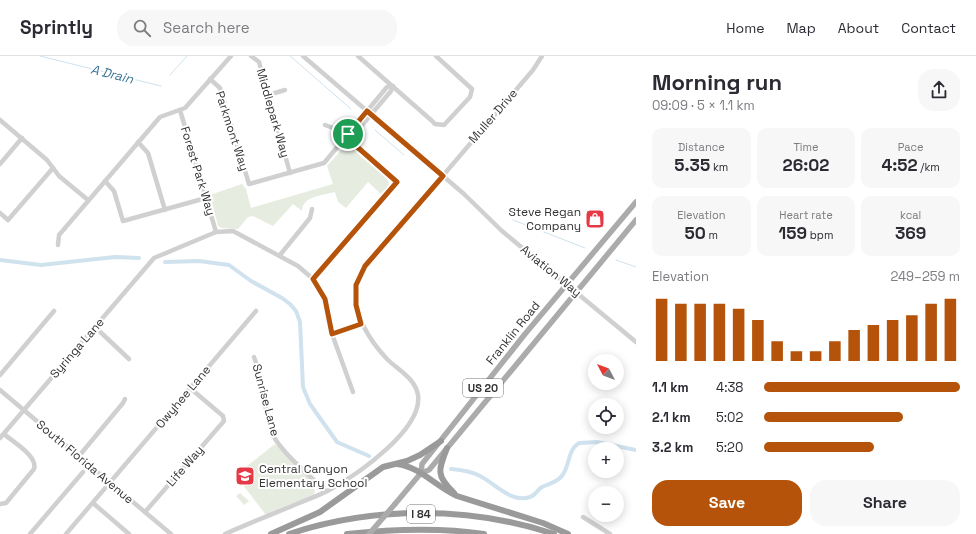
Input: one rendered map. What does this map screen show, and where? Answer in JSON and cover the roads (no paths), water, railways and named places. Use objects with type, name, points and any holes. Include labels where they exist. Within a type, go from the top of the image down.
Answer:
[{"type":"highway","name":"US 20","points":[[271,534],[312,516],[337,501],[373,472],[383,467],[420,455],[441,441]]},
{"type":"highway","points":[[447,448],[439,466],[440,474],[442,480],[457,496]]},
{"type":"highway","points":[[395,464],[416,469],[447,492],[543,523],[568,534]]},
{"type":"highway","name":"I 84","points":[[289,534],[357,517],[405,513],[498,519],[554,534]]},
{"type":"highway","name":"I 84","points":[[347,534],[386,530],[421,529],[484,534]]},
{"type":"main road","name":"US 20","points":[[567,284],[636,202]]},
{"type":"main road","name":"US 20","points":[[576,291],[636,220]]},
{"type":"main road","name":"Franklin Road","points":[[421,473],[422,464],[567,284]]},
{"type":"main road","name":"Franklin Road","points":[[369,534],[421,473],[428,470],[447,448],[576,291]]},
{"type":"main road","points":[[492,393],[488,387],[511,358],[518,343]]},
{"type":"street","points":[[58,245],[59,235],[160,117],[185,108],[231,56]]},
{"type":"street","name":"Middlepark Way","points":[[251,56],[259,62],[290,173]]},
{"type":"street","points":[[358,56],[431,120],[440,125],[446,123],[470,97],[472,89],[436,56]]},
{"type":"street","name":"Muller Drive","points":[[361,324],[356,305],[356,285],[365,266],[533,70],[542,56]]},
{"type":"street","name":"Aviation Way","points":[[306,57],[443,176],[507,235],[636,342]]},
{"type":"street","name":"Parkmont Way","points":[[210,79],[220,88],[249,184],[290,173]]},
{"type":"street","points":[[290,173],[324,163],[347,138],[348,134],[369,113],[387,87],[393,86]]},
{"type":"street","points":[[268,95],[285,90]]},
{"type":"street","name":"Forest Park Way","points":[[180,110],[216,232]]},
{"type":"street","points":[[0,120],[47,160],[68,184],[88,200]]},
{"type":"street","points":[[313,279],[397,182],[336,129],[325,125]]},
{"type":"street","points":[[0,164],[22,138]]},
{"type":"street","points":[[138,142],[148,153],[165,210]]},
{"type":"street","points":[[0,213],[8,220],[53,168]]},
{"type":"street","points":[[105,181],[114,191],[123,221],[206,198]]},
{"type":"street","points":[[280,255],[310,218],[312,208]]},
{"type":"street","points":[[216,232],[233,231],[280,255],[298,266],[313,279],[325,299],[332,334],[353,392]]},
{"type":"street","name":"Syringa Lane","points":[[0,438],[154,258],[216,232]]},
{"type":"street","points":[[0,375],[54,311]]},
{"type":"street","name":"Owyhee Lane","points":[[66,534],[256,311]]},
{"type":"street","points":[[225,534],[326,491],[368,464],[393,443],[410,424],[418,406],[418,395],[412,380],[387,358],[361,324],[332,334]]},
{"type":"street","points":[[95,327],[129,359]]},
{"type":"street","name":"Sunrise Lane","points":[[254,357],[259,370],[273,434],[280,445],[326,491]]},
{"type":"street","name":"Life Way","points":[[145,512],[224,418],[190,388]]},
{"type":"street","name":"South Florida Avenue","points":[[0,390],[172,534]]},
{"type":"street","points":[[79,456],[124,403],[125,399]]},
{"type":"street","points":[[0,504],[6,503],[34,469],[35,465],[32,458],[4,434]]},
{"type":"street","points":[[30,534],[83,472]]},
{"type":"street","points":[[93,503],[129,534]]},
{"type":"street","points":[[583,517],[610,534]]},
{"type":"waterway","name":"A Drain","points":[[40,56],[161,86]]},
{"type":"waterway","name":"A Drain","points":[[170,75],[187,56]]},
{"type":"waterway","name":"A Drain","points":[[290,56],[351,109]]},
{"type":"waterway","name":"A Drain","points":[[375,130],[404,155]]},
{"type":"waterway","name":"A Drain","points":[[513,220],[585,248]]},
{"type":"waterway","points":[[0,260],[41,265],[115,257],[139,258]]},
{"type":"waterway","name":"A Drain","points":[[616,260],[636,267]]},
{"type":"waterway","points":[[165,262],[199,261],[229,265],[251,281],[290,304],[296,311],[300,322],[303,387],[310,404],[337,442],[369,456]]},
{"type":"waterway","points":[[451,469],[475,474],[484,478],[509,495],[516,498],[523,498],[532,496],[542,487],[559,479],[566,469],[572,450],[579,443],[597,442],[636,450]]},
{"type":"place","name":"Steve Regan Company","points":[[595,219]]},
{"type":"place","name":"Central Canyon Elementary School","points":[[245,476]]}]
